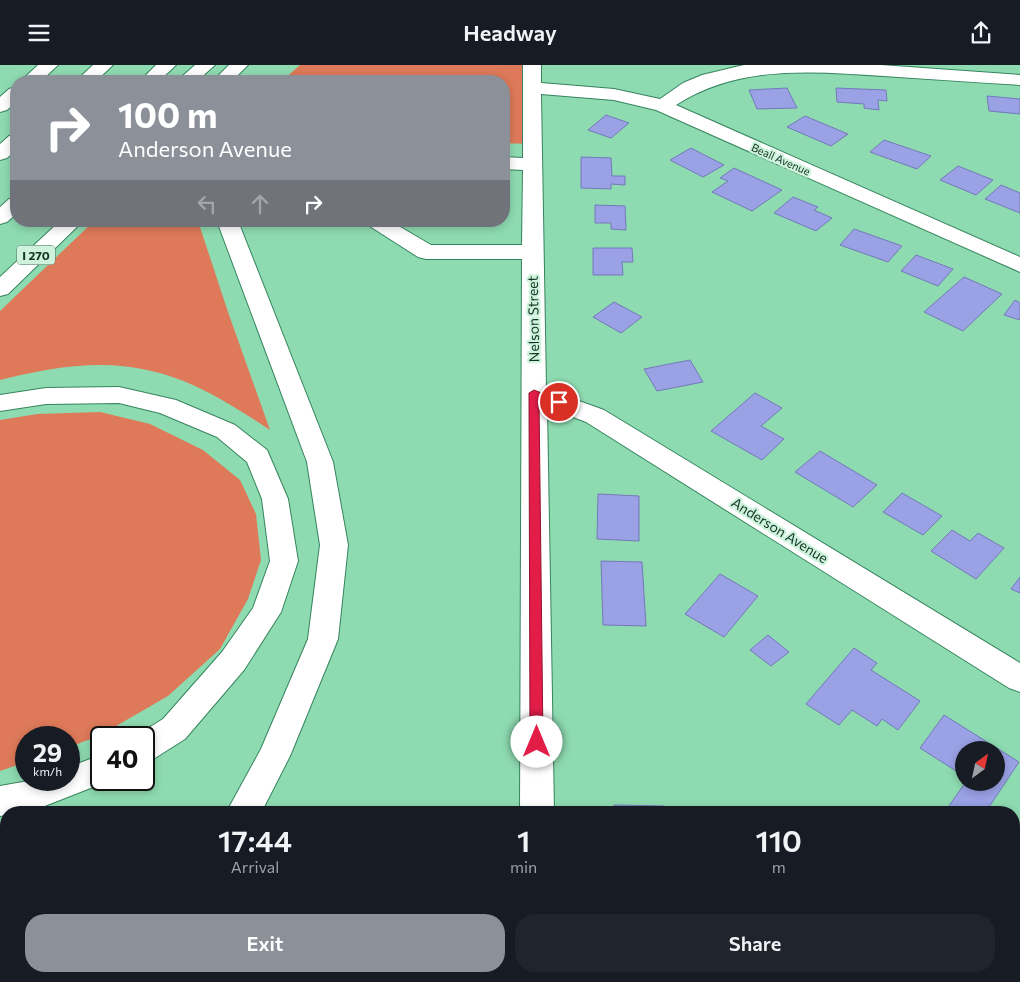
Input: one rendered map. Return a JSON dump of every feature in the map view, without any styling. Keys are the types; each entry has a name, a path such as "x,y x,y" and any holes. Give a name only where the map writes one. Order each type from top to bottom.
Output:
{"main road":[{"path":"37,75 49,65"},
{"path":"92,75 104,65"},
{"path":"156,75 167,65"},
{"path":"194,75 206,65"},
{"path":"228,75 239,65"},
{"name":"Nelson Street","path":"532,65 537,806"},
{"path":"664,106 689,87 708,79 762,66 803,65 961,70 1020,80"},
{"name":"Beall Avenue","path":"532,88 606,91 664,106 1020,265"},
{"path":"0,106 10,98"},
{"path":"0,154 10,145"},
{"path":"510,163 532,164"},
{"path":"0,218 10,209"},
{"path":"0,233 10,225"},
{"name":"I 270","path":"0,289 67,227"},
{"path":"229,227 320,462 334,545 323,639 274,756 247,806"},
{"path":"385,227 426,252 532,252"},
{"name":"Anderson Avenue","path":"534,393 595,416 1020,679"},
{"path":"0,403 46,396 119,395 167,406 226,431 258,457 275,499 284,561 266,612 233,661 174,729 155,741"},
{"path":"0,801 32,797 90,773"}],"shaded area":[{"path":"300,65 532,65 531,144 510,143 510,75 289,75"},
{"path":"88,227 200,227 270,430 226,402 196,386 147,370 110,365 73,366 0,380 0,311"},
{"path":"100,412 150,424 203,450 240,480 256,514 261,560 248,599 220,649 168,696 116,726 90,726 90,739 80,743 80,726 15,726 15,766 0,771 0,420 37,414"}],"building":[{"path":"787,88 797,108 757,109 749,90"},
{"path":"836,88 886,90 887,101 878,100 879,110 864,108 864,104 837,102"},
{"path":"987,96 1020,99 1020,114 989,111"},
{"path":"606,115 629,123 611,138 588,130"},
{"path":"805,116 848,134 831,146 787,127"},
{"path":"884,140 931,156 917,169 870,152"},
{"path":"691,148 724,165 703,177 670,160"},
{"path":"581,157 611,158 612,176 625,176 625,185 611,184 611,189 581,188"},
{"path":"958,166 993,180 976,195 940,180"},
{"path":"734,168 782,190 752,211 712,192 728,181 720,178"},
{"path":"1001,185 1020,193 1020,213 985,199"},
{"path":"793,197 818,207 814,210 832,218 816,231 774,213"},
{"path":"595,205 625,206 626,230 611,229 611,223 595,223"},
{"path":"854,229 902,246 888,262 840,245"},
{"path":"593,248 632,248 633,262 622,262 623,275 593,275"},
{"path":"916,255 953,269 938,286 901,271"},
{"path":"964,277 1002,294 963,331 924,312"},
{"path":"1015,300 1020,303 1020,320 1004,315"},
{"path":"614,302 642,317 621,333 593,317"},
{"path":"690,360 703,382 657,391 644,369"},
{"path":"755,393 782,408 761,426 784,439 762,460 711,431"},
{"path":"820,451 877,485 853,507 795,472"},
{"path":"902,493 942,516 923,535 883,512"},
{"path":"598,494 639,496 639,541 597,539"},
{"path":"952,530 970,541 978,533 1004,548 976,579 931,551"},
{"path":"601,561 642,562 646,626 603,625"},
{"path":"720,574 758,596 724,637 685,614"},
{"path":"1020,577 1020,593 1011,589"},
{"path":"768,635 789,652 771,666 750,650"},
{"path":"854,648 877,663 871,670 920,701 898,730 882,719 877,726 852,710 839,725 806,704"},
{"path":"944,715 985,741 955,741 955,770 920,748"},
{"path":"1005,753 1019,762 1005,783"},
{"path":"959,791 1000,791 990,806 949,806"},
{"path":"614,805 664,806 614,806"}],"route":[{"path":"537,742 534,393 559,402"}]}
